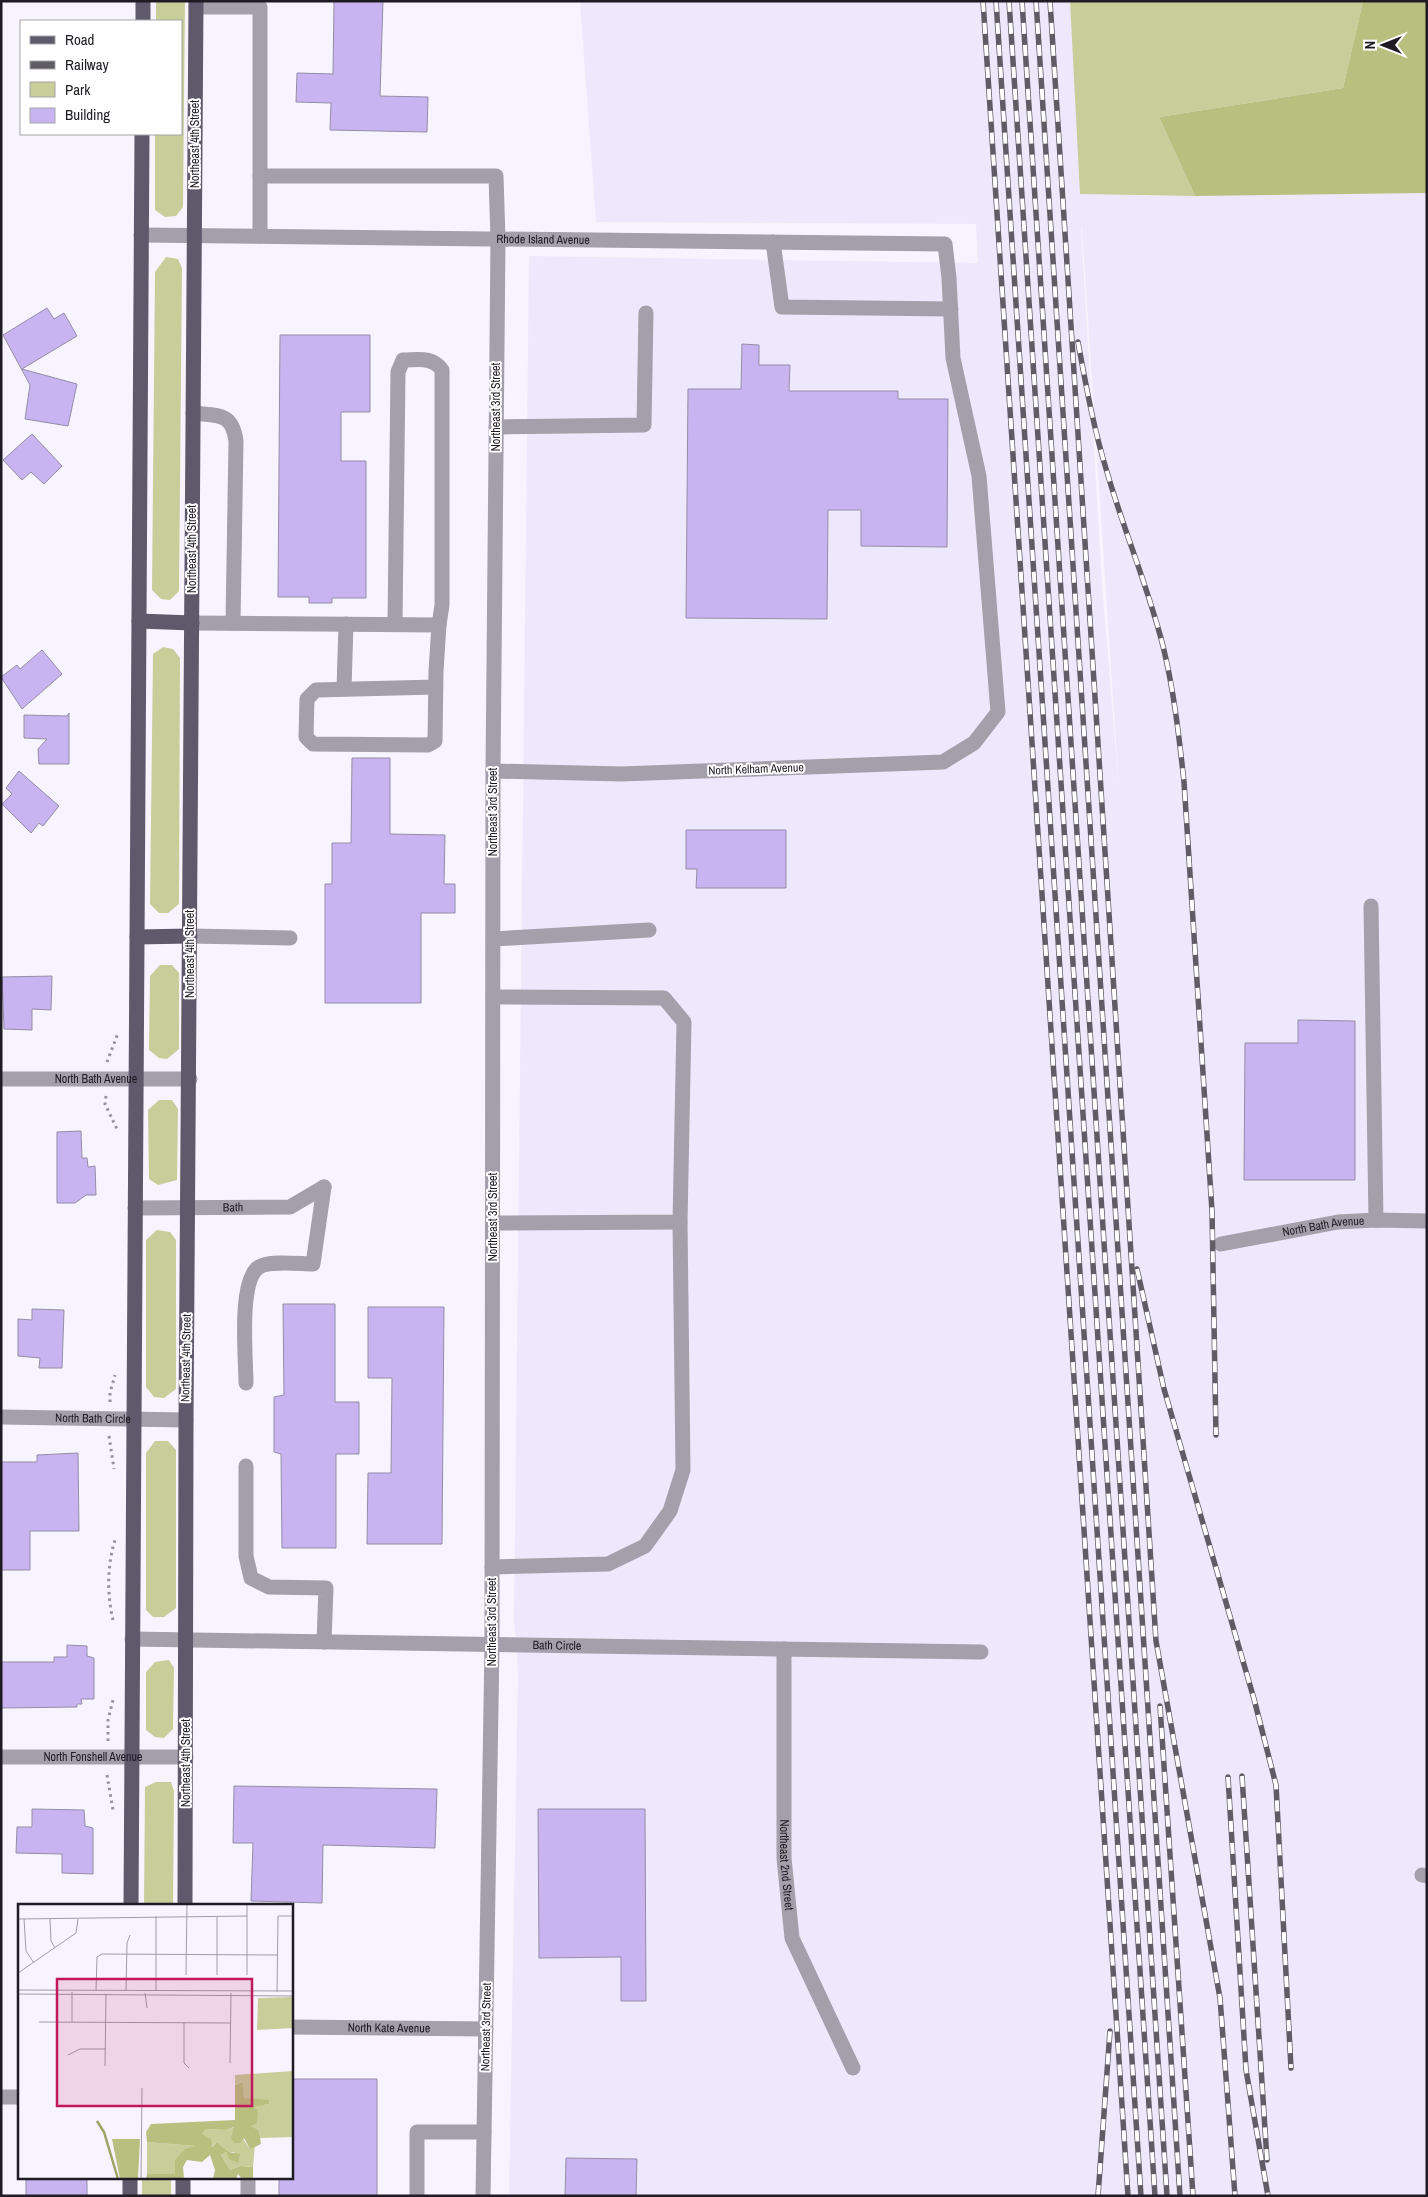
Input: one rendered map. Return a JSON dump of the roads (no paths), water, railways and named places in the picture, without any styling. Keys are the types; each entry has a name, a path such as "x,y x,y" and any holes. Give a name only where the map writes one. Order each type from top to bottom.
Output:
{"main road":[{"path":"143,1 143,20"},
{"name":"Northeast 4th Street","path":"185,1904 186,1420 190,1078 196,4"},
{"path":"131,1904 142,135"},
{"path":"139,621 192,623"},
{"path":"137,937 190,936"},
{"path":"130,2180 130,2196"},
{"path":"183,2180 183,2196"}],"street":[{"path":"196,4 260,7 260,236"},
{"name":"Northeast 3rd Street","path":"260,176 496,176 498,239 493,772 492,1644 483,2196"},
{"name":"Rhode Island Avenue","path":"141,235 945,244 951,309"},
{"path":"772,242 782,307 951,309"},
{"name":"North Kelham Avenue","path":"493,772 621,774 943,762 974,742 998,712 979,476 953,358 951,309"},
{"path":"496,427 644,425 646,313"},
{"path":"395,624 398,372 403,360 427,359 436,362 442,370 442,605 439,625 435,741 428,745 313,744 306,737 307,699 316,690 436,687"},
{"path":"193,413 221,417 228,420 234,427 236,441 233,623"},
{"path":"192,623 439,625"},
{"path":"344,689 346,624"},
{"path":"1371,906 1376,1220"},
{"path":"493,939 649,930"},
{"path":"190,936 290,938"},
{"path":"492,1568 608,1564 645,1546 670,1511 683,1470 680,1222 684,1022 664,998 493,997"},
{"name":"North Bath Avenue","path":"1,1079 190,1078"},
{"name":"Bath","path":"135,1208 290,1207 324,1187 313,1264 266,1264 258,1267 250,1276 246,1292 246,1383"},
{"name":"North Bath Avenue","path":"1221,1244 1338,1222 1376,1220 1427,1221"},
{"path":"493,1223 680,1222"},
{"name":"North Bath Circle","path":"1,1417 186,1420"},
{"path":"246,1466 246,1556 251,1578 268,1587 326,1588 324,1642"},
{"name":"Bath Circle","path":"132,1639 982,1652"},
{"name":"Northeast 2nd Street","path":"784,1649 784,1858 792,1938 854,2068"},
{"name":"North Fonshell Avenue","path":"1,1757 186,1758"},
{"name":"North Kate Avenue","path":"292,2027 486,2029"},
{"path":"1,2097 18,2097"},
{"path":"417,2196 417,2132 484,2132"},
{"path":"248,2180 248,2196"}],"railway":[{"path":"983,1 1128,2196"},
{"path":"996,1 1141,2196"},
{"path":"1009,1 1155,2196"},
{"path":"1022,1 1167,2196"},
{"path":"1036,1 1180,2196"},
{"path":"1050,1 1156,1641 1220,1998 1235,2196"},
{"path":"1078,342 1102,456 1163,646 1178,731 1184,782 1212,1211 1216,1435"},
{"path":"1137,1269 1164,1389 1254,1699 1276,1785 1291,2068"},
{"path":"1160,1706 1193,2196"},
{"path":"1242,1776 1267,2160"},
{"path":"1228,1777 1246,2070 1268,2196"},
{"path":"1098,2196 1110,2031"}]}
